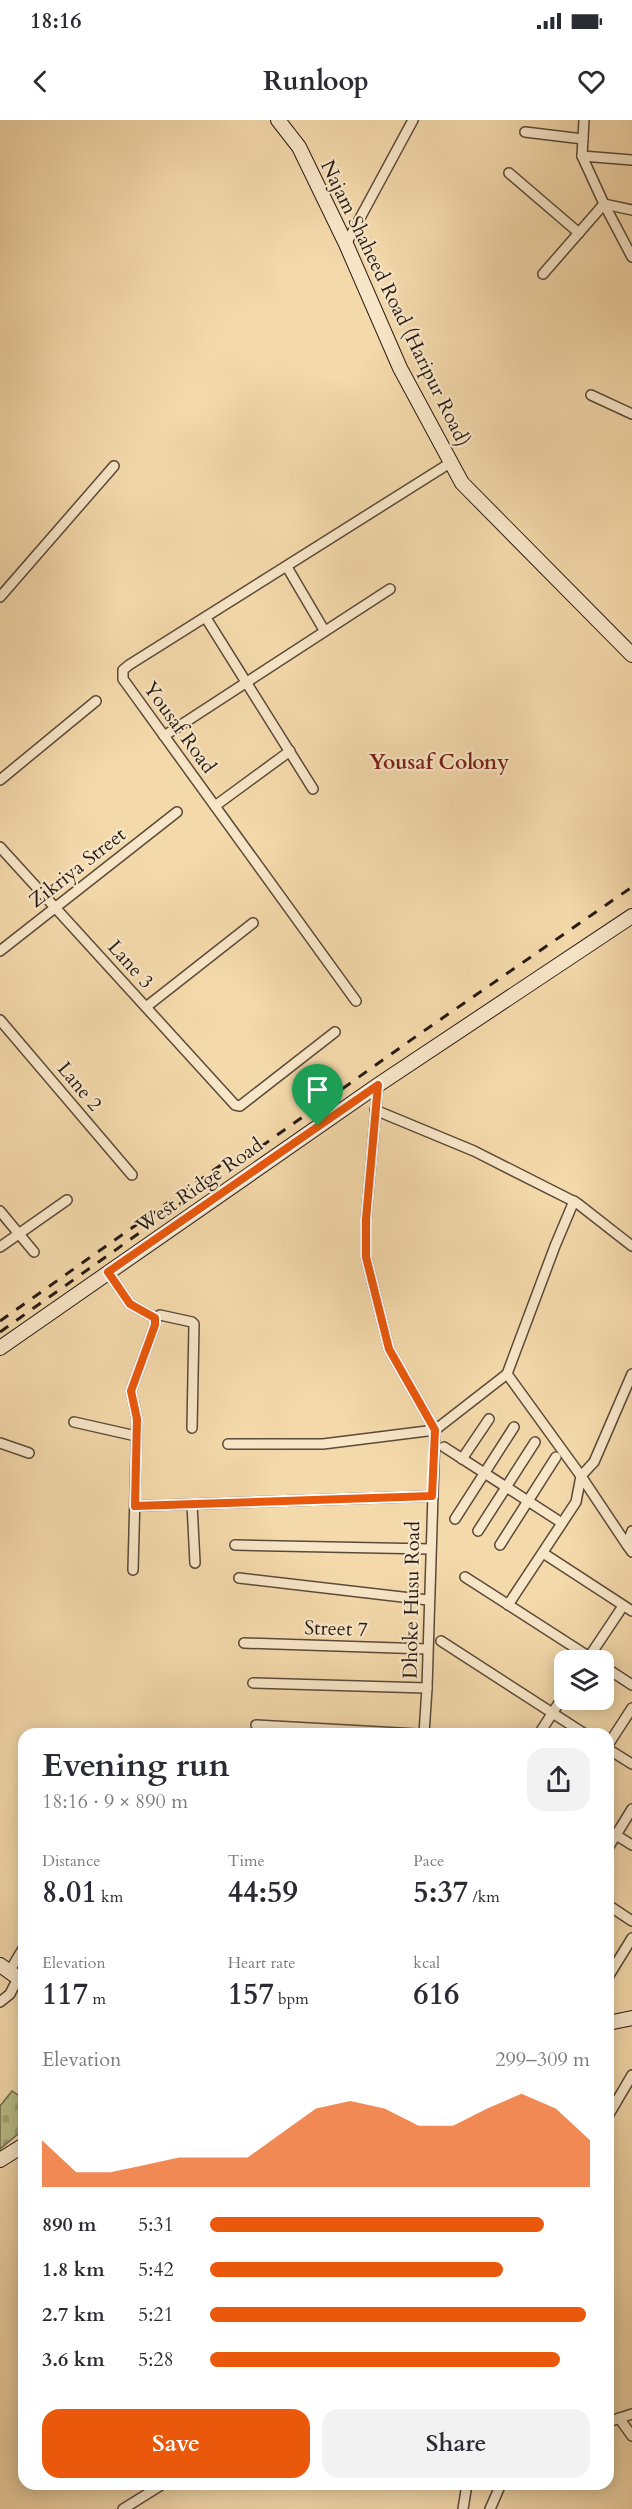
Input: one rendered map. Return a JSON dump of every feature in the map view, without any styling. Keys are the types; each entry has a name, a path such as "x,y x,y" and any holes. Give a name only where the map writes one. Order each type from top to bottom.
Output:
{"main road":[{"name":"Najam Shaheed Road (Haripur Road)","path":"278,120 299,147 346,243 400,368 462,483 632,655"},
{"name":"West Ridge Road","path":"0,1348 378,1085 632,916"},
{"path":"614,2022 632,2018"},
{"path":"0,2160 18,2149"}],"street":[{"path":"346,243 413,120"},
{"path":"584,120 582,156 632,257"},
{"path":"525,132 583,139"},
{"path":"582,156 632,160"},
{"path":"509,173 579,233"},
{"path":"604,204 632,210"},
{"path":"543,274 604,204"},
{"path":"591,396 632,414"},
{"name":"Yousaf Road","path":"356,1001 123,679 123,670 450,463"},
{"path":"0,597 114,466"},
{"path":"287,567 324,630"},
{"path":"164,736 390,589"},
{"path":"206,618 313,789"},
{"path":"0,780 96,701"},
{"path":"214,806 290,751"},
{"name":"Zikriya Street","path":"0,951 177,812"},
{"name":"Lane 3","path":"0,847 235,1105 240,1106 335,1032"},
{"path":"146,1007 253,923"},
{"name":"Lane 2","path":"0,1020 132,1175"},
{"path":"378,1085 366,1219 366,1257 389,1349 435,1430"},
{"path":"375,1110 474,1151 574,1201 632,1246"},
{"path":"0,1248 67,1200"},
{"path":"228,1444 323,1444 435,1430 507,1374 574,1201"},
{"path":"0,1212 34,1252"},
{"path":"108,1272 130,1304 155,1318"},
{"path":"155,1318 160,1315 194,1324 192,1428"},
{"path":"133,1569 137,1419 131,1391 155,1325 155,1318"},
{"path":"507,1374 581,1476 629,1548"},
{"path":"508,1605 576,1502 581,1476 594,1462 632,1374"},
{"path":"462,1459 489,1419"},
{"path":"74,1422 136,1436"},
{"path":"455,1519 514,1427"},
{"name":"Dhoke Husu Road","path":"424,1728 435,1430"},
{"path":"478,1531 535,1442"},
{"path":"0,1443 29,1454"},
{"path":"444,1447 562,1523"},
{"path":"500,1545 556,1457"},
{"path":"135,1506 432,1496"},
{"path":"192,1504 195,1563"},
{"path":"629,1548 632,1531"},
{"path":"235,1545 430,1549"},
{"path":"543,1553 628,1609 597,1650"},
{"path":"465,1577 576,1650"},
{"path":"239,1578 428,1600"},
{"path":"441,1641 576,1728"},
{"name":"Street 7","path":"244,1643 428,1649"},
{"path":"614,1673 632,1685"},
{"path":"253,1683 427,1688"},
{"path":"614,1737 632,1708"},
{"path":"542,1728 554,1710"},
{"path":"256,1725 310,1728"},
{"path":"614,1751 632,1764"},
{"path":"614,1830 632,1809"},
{"path":"614,1833 632,1845"},
{"path":"614,1909 632,1921"},
{"path":"614,1967 632,1938"},
{"path":"0,2002 10,1994 13,1974"},
{"path":"614,2106 632,2075"},
{"path":"614,2420 632,2414"},
{"path":"619,2418 632,2436"},
{"path":"123,2509 150,2490"},
{"path":"463,2509 466,2490"},
{"path":"498,2490 491,2507 503,2509"}],"green space":[{"path":"12,2091 18,2095 18,2134 0,2149 0,2106"}],"railway":[{"path":"0,1332 418,1035 632,887"},
{"path":"0,1321 231,1158"}],"district":[{"name":"Yousaf Colony","path":"439,762"}],"route":[{"path":"378,1085 366,1219 366,1257 389,1349 435,1430 432,1496 135,1506 137,1419 131,1391 155,1325 155,1318 130,1304 108,1272 318,1126 378,1085"}]}
